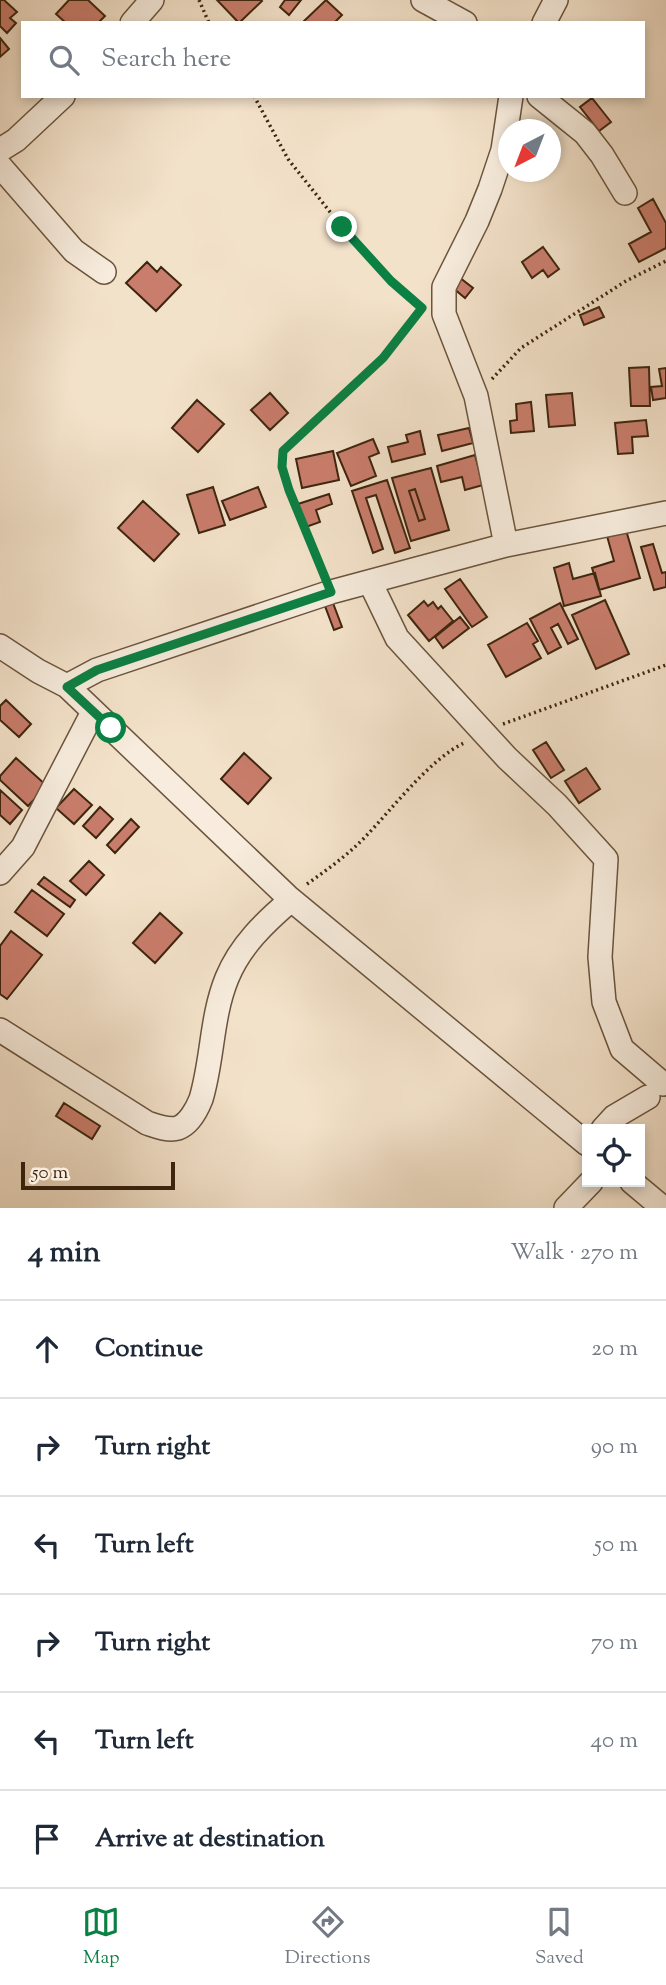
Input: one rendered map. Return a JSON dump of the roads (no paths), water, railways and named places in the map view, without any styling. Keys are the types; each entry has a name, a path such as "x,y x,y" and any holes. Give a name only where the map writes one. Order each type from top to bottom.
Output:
{"street":[{"path":"134,21 152,0"},
{"path":"423,0 461,21"},
{"path":"545,21 556,0"},
{"path":"0,150 16,140 61,98"},
{"path":"506,545 476,397 444,314 444,286 490,189 503,150 511,98"},
{"path":"541,98 585,133 625,193"},
{"path":"0,166 74,251 104,272"},
{"path":"67,687 97,670 331,592 506,545 666,513"},
{"path":"370,582 397,638 606,859 600,957 604,1002 622,1049 655,1090 608,1124"},
{"path":"0,646 67,687 289,898 582,1140"},
{"path":"0,873 23,847 93,712"},
{"path":"0,1030 147,1123 160,1128 179,1128 190,1118 200,1101 219,1000 228,975 261,926 289,898"},
{"path":"566,1208 586,1187"},
{"path":"638,1187 663,1208"}]}
